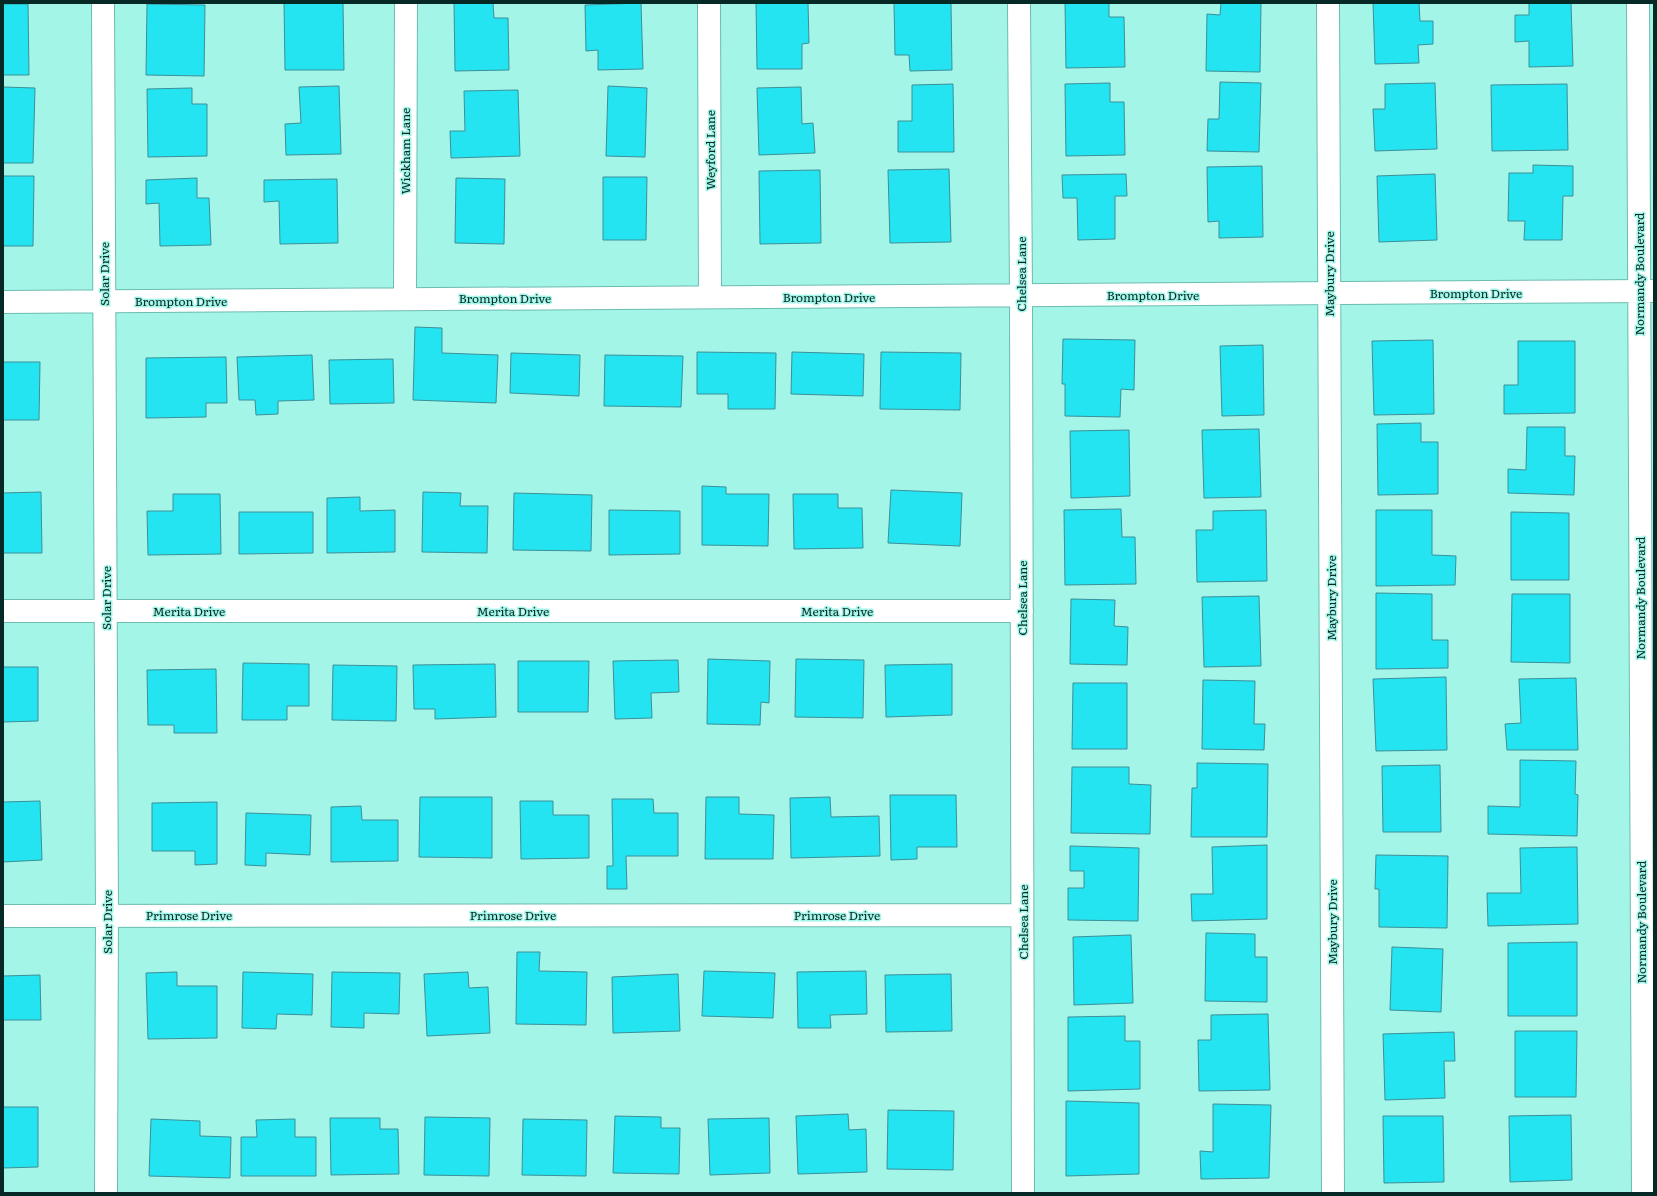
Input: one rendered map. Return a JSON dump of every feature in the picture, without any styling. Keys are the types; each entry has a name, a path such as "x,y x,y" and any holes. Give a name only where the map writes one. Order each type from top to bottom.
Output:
{"street":[{"name":"Solar Drive","path":"103,3 107,915 106,1193"},
{"name":"Wickham Lane","path":"405,299 406,3"},
{"name":"Weyford Lane","path":"709,3 710,297"},
{"name":"Chelsea Lane","path":"1019,3 1023,1193"},
{"name":"Maybury Drive","path":"1328,3 1333,1193"},
{"name":"Normandy Boulevard","path":"1638,3 1646,291 1642,1193"},
{"name":"Brompton Drive","path":"3,302 1646,291"},
{"name":"Merita Drive","path":"3,611 1022,611"},
{"name":"Primrose Drive","path":"3,916 1022,915"}],"building":[{"path":"284,3 343,3 344,70 285,70"},
{"path":"454,3 493,3 494,18 508,18 509,70 455,71"},
{"path":"641,3 643,69 598,70 598,50 586,51 585,5"},
{"path":"756,3 808,3 809,43 802,44 802,69 757,69"},
{"path":"894,3 951,3 952,70 910,71 909,55 895,55"},
{"path":"1065,3 1109,3 1109,17 1124,17 1125,67 1066,68"},
{"path":"1221,3 1261,3 1260,72 1206,71 1207,14 1220,15"},
{"path":"1373,3 1419,3 1420,21 1433,21 1433,44 1418,45 1419,63 1375,64"},
{"path":"1529,3 1571,3 1573,66 1529,67 1529,41 1515,42 1515,15 1529,15"},
{"path":"3,4 28,4 29,75 3,75"},
{"path":"147,4 205,5 204,76 146,75"},
{"path":"1220,82 1261,83 1259,152 1207,151 1208,119 1219,119"},
{"path":"1110,83 1110,102 1124,102 1125,155 1066,156 1065,84"},
{"path":"1435,83 1437,149 1375,151 1373,109 1385,109 1385,84"},
{"path":"953,84 954,152 898,152 898,121 912,121 912,85"},
{"path":"1567,84 1568,150 1492,151 1491,85"},
{"path":"339,86 341,154 286,155 285,124 301,123 299,87"},
{"path":"608,86 647,88 645,157 606,156"},
{"path":"3,87 35,88 33,163 3,163"},
{"path":"801,87 802,124 813,123 815,153 759,155 757,88"},
{"path":"192,88 192,104 207,104 207,156 148,157 147,89"},
{"path":"518,90 520,156 451,158 450,131 465,131 464,91"},
{"path":"1533,165 1573,166 1573,196 1563,196 1562,240 1524,240 1525,221 1508,221 1509,173 1533,173"},
{"path":"1262,166 1263,237 1219,238 1219,221 1208,222 1207,167"},
{"path":"949,169 951,242 890,243 888,170"},
{"path":"820,170 821,243 760,244 759,171"},
{"path":"1126,174 1127,196 1115,196 1115,239 1078,240 1077,198 1063,198 1062,175"},
{"path":"1435,174 1437,240 1379,242 1377,176"},
{"path":"3,176 34,176 33,246 3,246"},
{"path":"603,177 647,177 646,240 603,240"},
{"path":"197,178 197,198 209,198 211,245 160,246 159,203 146,204 146,180"},
{"path":"456,178 505,179 504,244 455,243"},
{"path":"337,179 338,243 280,244 279,201 264,202 264,180"},
{"path":"415,327 442,328 442,353 498,355 496,403 413,400"},
{"path":"1063,339 1135,340 1134,390 1121,389 1120,417 1065,416 1065,384 1062,384"},
{"path":"1433,340 1434,414 1374,415 1372,341"},
{"path":"1518,341 1575,341 1575,413 1504,414 1504,385 1518,385"},
{"path":"1263,345 1264,415 1222,416 1220,346"},
{"path":"697,352 776,353 775,409 728,409 728,394 697,394"},
{"path":"792,352 864,354 863,396 791,394"},
{"path":"881,352 961,353 960,410 880,409"},
{"path":"511,353 580,355 579,396 510,393"},
{"path":"312,355 314,400 278,401 278,414 256,415 255,400 239,400 237,357"},
{"path":"605,355 683,356 681,407 604,406"},
{"path":"226,357 227,403 206,403 206,417 146,418 146,358"},
{"path":"393,359 394,403 330,404 329,360"},
{"path":"3,362 40,362 39,420 3,420"},
{"path":"1421,423 1421,442 1438,442 1438,494 1378,495 1377,424"},
{"path":"1527,427 1565,427 1565,456 1575,456 1574,495 1508,493 1508,469 1526,470"},
{"path":"1259,429 1261,497 1204,498 1202,430"},
{"path":"1129,430 1130,496 1071,498 1070,431"},
{"path":"702,486 726,487 726,494 769,494 768,546 702,545"},
{"path":"891,490 962,493 960,546 888,543"},
{"path":"41,492 42,553 3,553 3,493"},
{"path":"423,492 461,493 460,506 488,506 487,553 422,552"},
{"path":"514,493 592,495 591,551 513,550"},
{"path":"173,494 220,494 221,554 148,555 147,511 173,511"},
{"path":"793,494 838,494 838,508 862,508 863,548 794,549"},
{"path":"360,497 360,511 395,510 395,552 327,553 327,498"},
{"path":"1121,509 1122,537 1135,537 1136,584 1065,585 1064,510"},
{"path":"609,510 680,511 680,554 609,555"},
{"path":"1266,510 1267,581 1197,582 1196,530 1213,530 1213,511"},
{"path":"1376,510 1432,510 1432,555 1456,556 1455,585 1376,586"},
{"path":"239,512 313,512 313,553 239,554"},
{"path":"1511,512 1569,513 1569,580 1511,580"},
{"path":"1376,593 1432,594 1432,640 1448,640 1448,668 1376,669"},
{"path":"1512,594 1570,594 1570,663 1511,662"},
{"path":"1259,596 1261,666 1204,667 1202,597"},
{"path":"1071,599 1115,600 1114,626 1128,627 1127,665 1070,664"},
{"path":"708,659 770,661 769,703 761,702 760,725 707,724"},
{"path":"796,659 864,660 863,718 795,717"},
{"path":"678,660 679,692 651,693 652,718 615,719 613,661"},
{"path":"518,661 589,661 588,712 518,712"},
{"path":"243,663 309,664 309,706 287,706 287,720 242,720"},
{"path":"495,664 496,717 435,719 435,709 414,709 413,665"},
{"path":"952,664 952,715 886,717 885,665"},
{"path":"333,665 397,666 396,721 332,720"},
{"path":"3,667 38,667 38,721 3,722"},
{"path":"216,669 217,733 174,733 174,725 148,725 147,670"},
{"path":"1446,677 1447,750 1376,751 1373,679"},
{"path":"1576,678 1578,750 1507,750 1505,724 1521,723 1519,679"},
{"path":"1203,680 1255,681 1254,724 1265,724 1264,750 1202,749"},
{"path":"1073,683 1127,683 1127,749 1072,749"},
{"path":"1520,760 1576,761 1575,794 1578,795 1577,836 1488,834 1488,806 1520,807"},
{"path":"1197,763 1268,764 1267,837 1191,837 1192,788 1197,788"},
{"path":"1440,765 1441,832 1383,832 1382,766"},
{"path":"1072,767 1129,767 1129,784 1151,785 1150,834 1071,833"},
{"path":"890,795 956,795 957,847 917,847 917,859 891,860"},
{"path":"420,797 492,797 492,858 419,857"},
{"path":"706,797 739,797 739,814 774,815 773,859 705,859"},
{"path":"830,797 831,817 879,816 880,856 791,858 790,798"},
{"path":"612,799 653,799 654,813 678,813 678,856 626,856 627,889 607,889 607,866 613,866"},
{"path":"40,801 42,860 3,862 3,802"},
{"path":"520,801 553,801 553,815 589,815 589,858 521,859"},
{"path":"217,802 217,864 195,865 195,851 152,851 152,803"},
{"path":"361,806 362,820 398,820 398,861 331,862 331,807"},
{"path":"246,813 311,815 310,855 266,853 266,866 245,865"},
{"path":"1267,845 1267,919 1192,921 1191,894 1213,894 1212,847"},
{"path":"1070,846 1139,848 1138,921 1068,920 1068,888 1084,888 1084,871 1070,871"},
{"path":"1577,847 1578,924 1488,926 1487,893 1521,893 1520,848"},
{"path":"1376,855 1448,856 1447,928 1379,927 1379,889 1375,889"},
{"path":"1206,933 1255,934 1255,957 1267,957 1267,1002 1205,1001"},
{"path":"1131,935 1133,1003 1074,1005 1073,937"},
{"path":"1577,942 1577,1016 1508,1016 1508,943"},
{"path":"1392,947 1443,949 1441,1012 1390,1010"},
{"path":"517,952 540,952 539,971 587,972 586,1025 516,1024"},
{"path":"704,971 775,973 773,1018 702,1016"},
{"path":"866,971 867,1014 830,1015 831,1028 798,1028 797,972"},
{"path":"177,972 177,986 217,986 217,1038 148,1039 146,973"},
{"path":"243,972 313,974 312,1015 277,1014 276,1029 242,1028"},
{"path":"332,972 400,973 399,1014 364,1013 364,1028 331,1027"},
{"path":"468,972 469,988 488,987 490,1033 427,1036 424,974"},
{"path":"678,974 680,1031 613,1033 612,977"},
{"path":"951,974 952,1031 886,1032 885,975"},
{"path":"40,975 41,1020 3,1020 3,976"},
{"path":"1268,1014 1270,1090 1199,1091 1198,1040 1211,1040 1211,1015"},
{"path":"1125,1016 1125,1041 1140,1041 1140,1089 1068,1091 1068,1017"},
{"path":"1515,1031 1577,1031 1576,1097 1515,1097"},
{"path":"1454,1032 1455,1061 1444,1061 1445,1098 1385,1100 1383,1034"},
{"path":"1066,1101 1139,1103 1139,1174 1066,1176"},
{"path":"1213,1104 1271,1105 1269,1178 1201,1179 1200,1151 1213,1152"},
{"path":"3,1107 38,1107 38,1167 3,1168"},
{"path":"888,1110 954,1111 953,1170 887,1169"},
{"path":"848,1114 849,1130 866,1129 867,1172 798,1174 796,1116"},
{"path":"1571,1115 1572,1180 1510,1182 1509,1116"},
{"path":"615,1116 661,1117 661,1128 680,1128 679,1174 613,1173"},
{"path":"1383,1116 1443,1116 1444,1182 1384,1183"},
{"path":"425,1117 490,1118 489,1176 424,1175"},
{"path":"330,1118 380,1118 380,1129 398,1129 399,1174 331,1175"},
{"path":"769,1118 770,1173 710,1175 708,1119"},
{"path":"151,1119 200,1121 200,1136 231,1137 230,1178 149,1176"},
{"path":"295,1119 295,1137 316,1137 316,1176 241,1176 241,1137 257,1137 256,1120"},
{"path":"523,1119 587,1120 586,1176 522,1175"}]}
